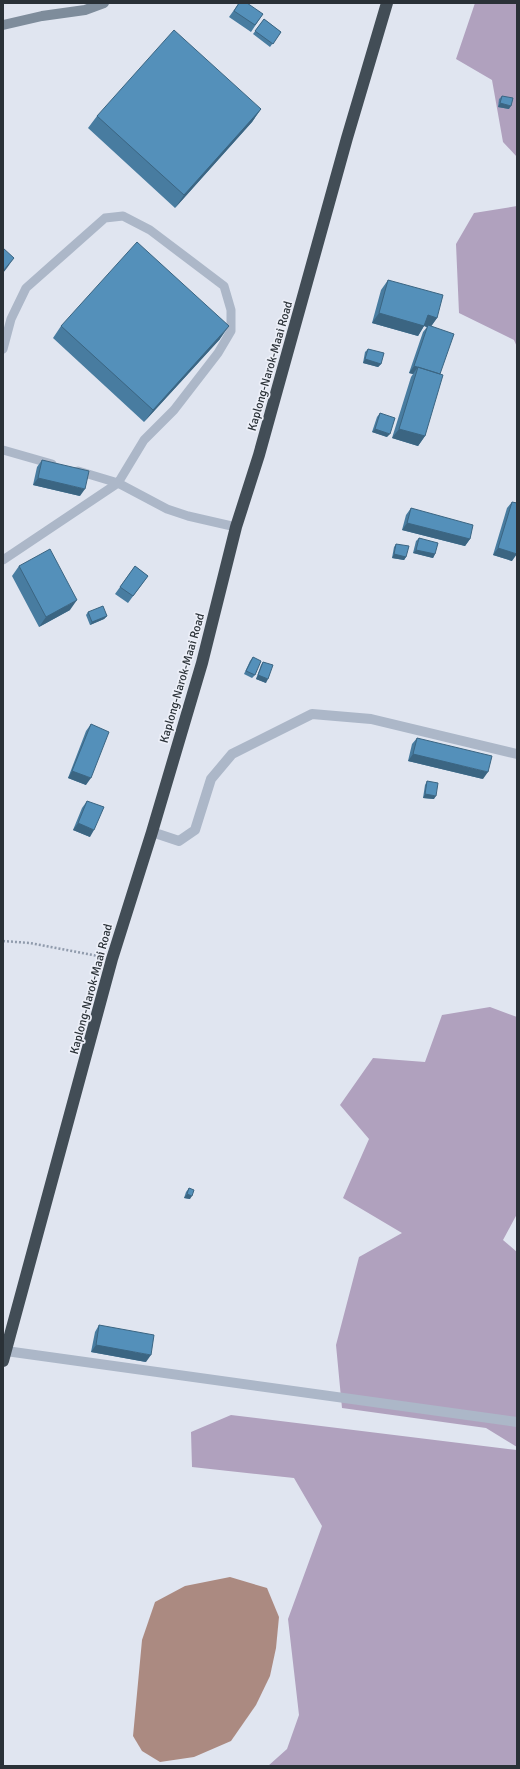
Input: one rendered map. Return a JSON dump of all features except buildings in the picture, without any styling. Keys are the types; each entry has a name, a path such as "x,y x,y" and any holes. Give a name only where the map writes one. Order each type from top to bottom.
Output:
{"highway":[{"name":"Kaplong-Narok-Maai Road","path":"4,1356 112,959 152,832 202,663 236,527 259,455 347,138 387,3"}],"main road":[{"path":"3,25 42,16 85,10 104,3"}],"street":[{"path":"152,832 179,841 195,830 211,779 232,754 312,714 371,719 517,754"},
{"path":"4,1356 517,1422"}],"lane":[{"path":"3,349 12,319 26,288 105,218 123,216 150,230 224,286 231,310 232,331 218,353 174,410 144,440 118,483 3,560"},
{"path":"3,450 118,483 167,509 188,516 236,527"}],"path":[{"path":"3,940 30,943 112,959"}],"shaded area":[{"path":"475,3 517,3 517,157 503,142 492,80 456,59"},
{"path":"517,206 517,347 514,340 459,313 456,244 474,213"},
{"path":"490,1007 517,1017 517,1214 503,1240 517,1252 517,1447 486,1428 342,1408 336,1345 359,1257 402,1233 343,1198 369,1139 340,1105 373,1058 425,1062 442,1015"},
{"path":"231,1415 517,1450 517,1766 268,1766 287,1749 299,1715 288,1619 322,1526 294,1478 192,1467 191,1432"},
{"path":"230,1577 267,1588 279,1617 276,1648 270,1676 256,1705 231,1741 194,1757 160,1762 142,1751 133,1736 142,1640 155,1602 185,1586"}]}
